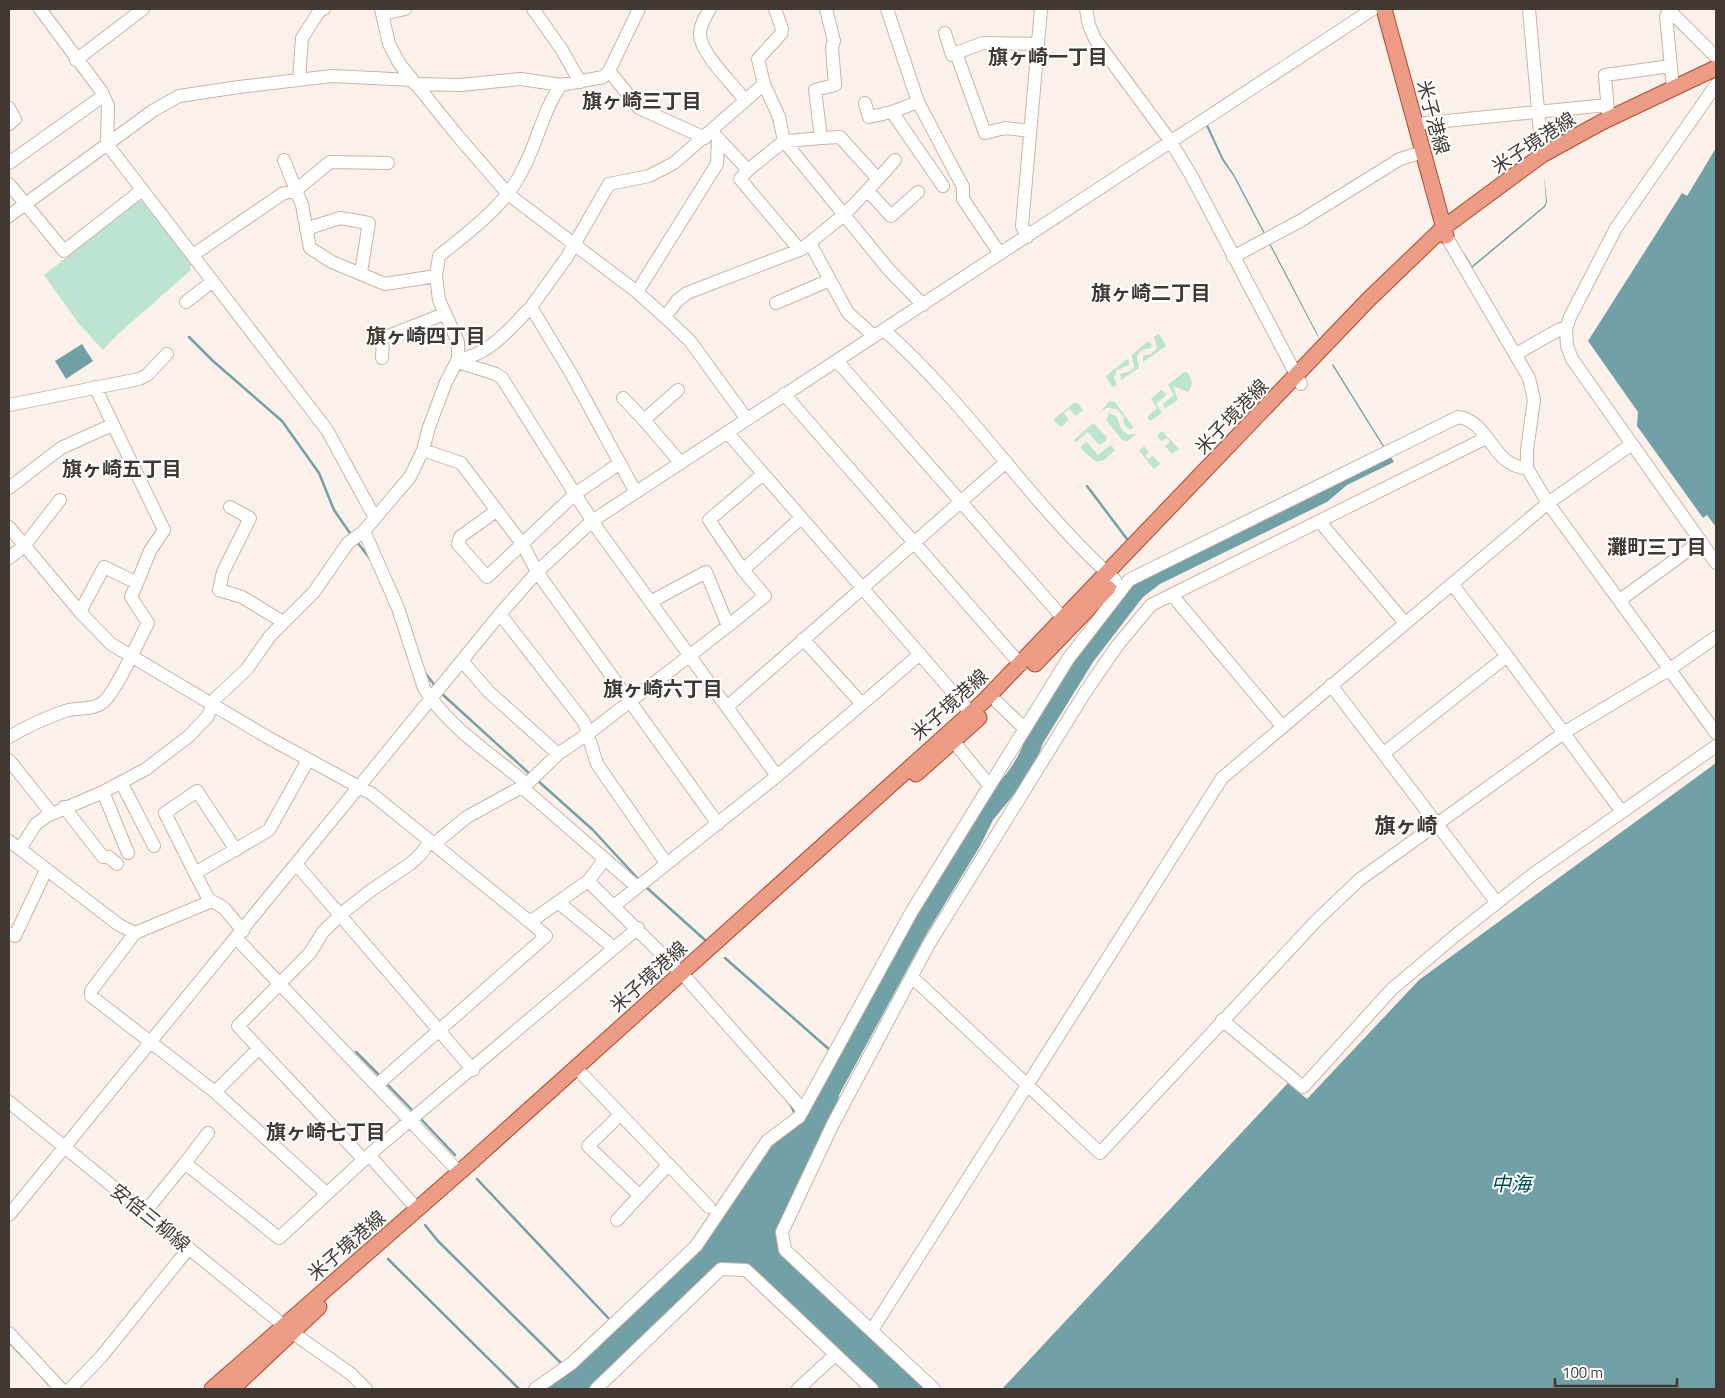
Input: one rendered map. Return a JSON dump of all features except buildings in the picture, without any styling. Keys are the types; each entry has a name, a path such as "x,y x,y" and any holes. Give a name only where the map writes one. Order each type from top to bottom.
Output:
{"main road":[{"name":"米子港線","path":"1384,9 1445,232"},
{"name":"米子境港線","path":"212,1389 340,1286 582,1074 684,976 974,716 996,702 1299,381 1445,232 1542,156 1609,111 1673,88 1716,68"},
{"name":"米子境港線","path":"1445,232 1515,184 1614,125 1716,75"},
{"name":"米子境港線","path":"232,1389 288,1329 417,1209 954,742 974,716 1064,618 1112,577"}],"street":[{"path":"40,9 103,96 108,106 108,144 327,430 375,518"},
{"path":"76,60 143,9"},
{"path":"299,80 302,38 320,10 324,9"},
{"path":"405,9 382,12 389,44 413,82 508,194 637,292 690,341 746,418"},
{"path":"533,9 562,50 580,82"},
{"path":"9,216 154,110 179,96 332,76 460,85 521,79 561,85 580,82 604,77 609,71 639,9"},
{"path":"710,9 703,21 700,32 702,45 745,100"},
{"path":"775,9 782,29 781,34 758,60 764,84 779,117 785,142 889,270 923,305"},
{"path":"821,138 815,90 835,85 832,47 834,41 826,9"},
{"path":"887,9 918,102 963,188 963,199 1000,254"},
{"path":"1027,237 1022,226 1041,9"},
{"path":"1086,9 1089,25 1095,39 1171,142 1192,177 1299,381"},
{"path":"9,1216 500,614 537,572 592,521 746,418 923,305 1373,9"},
{"path":"1529,9 1542,156"},
{"path":"1673,88 1666,16 1669,10 1716,57"},
{"path":"945,33 952,55 983,43 1038,44"},
{"path":"956,53 985,133 1005,128 1030,130"},
{"path":"1416,124 1538,111 1609,111 1604,75 1671,66"},
{"path":"609,71 638,108 712,136 748,170"},
{"path":"458,359 480,352 496,341 531,307 575,244 609,184 634,180 674,163 712,136 745,100 764,84"},
{"path":"20,849 36,824 64,807 103,792 122,782 164,757 189,736 208,716 214,706 215,699 247,669 270,636 314,592 348,543 364,531 410,477 423,450 436,409 458,359 458,342 439,300 436,276 439,256 483,220 508,194 524,167 553,97 561,85"},
{"path":"1716,85 1616,228 1573,312 1566,330 1567,346 1572,360 1716,563"},
{"path":"9,163 103,96"},
{"path":"865,103 869,117 892,112 918,102"},
{"path":"9,108 16,119 9,124"},
{"path":"892,112 943,186"},
{"path":"637,292 716,164 712,136"},
{"path":"878,179 840,137 785,142 748,170 740,179 805,246 830,280 848,313 916,358 1075,541 1112,577"},
{"path":"1233,257 1268,239 1400,159 1423,152"},
{"path":"284,160 302,205 310,248 332,262 385,284 436,276"},
{"path":"665,317 678,300 687,293 805,246 845,214 868,192 896,160"},
{"path":"193,255 282,194 296,190 330,162 388,163"},
{"path":"9,184 24,205 64,251 142,190"},
{"path":"868,192 892,216 918,192"},
{"path":"306,229 340,218 369,223 360,272"},
{"path":"1445,232 1529,378 1534,400 1527,450 1527,468 1548,502 1716,732"},
{"path":"776,303 830,280"},
{"path":"186,302 212,281"},
{"path":"531,307 572,375 636,491"},
{"path":"382,358 383,338 444,314"},
{"path":"1516,354 1560,329 1566,330"},
{"path":"9,405 139,379 147,375 167,354"},
{"path":"458,359 460,363 496,374 502,378 592,521 652,601 777,776"},
{"path":"837,360 1064,618"},
{"path":"9,737 66,711 102,704 112,694 148,623 131,597 150,551 164,530 95,387"},
{"path":"644,420 678,390"},
{"path":"784,394 1021,665"},
{"path":"623,398 680,462"},
{"path":"535,1389 572,1363 696,1246 767,1141 799,1117 900,931 989,785 1081,641 1129,580 1458,417 1475,422 1506,463 1517,468 1527,468"},
{"path":"9,488 61,448 112,425"},
{"path":"727,432 974,716"},
{"path":"934,1389 784,1250 782,1232 832,1124 929,944 1086,690 1117,646 1151,605 1486,438"},
{"path":"872,1330 1222,778 1548,502 1632,444"},
{"path":"423,450 461,463 523,545 537,572 718,824"},
{"path":"728,706 1006,462"},
{"path":"496,510 460,537 458,544 487,577 576,494 620,463"},
{"path":"417,1209 238,1026 310,953 323,932 340,915 370,891 410,864 432,842 467,818 525,786 558,754 589,733 765,596 709,520 763,474"},
{"path":"9,558 24,546 60,500"},
{"path":"230,507 250,518 223,572 219,590 242,597 283,622"},
{"path":"744,570 801,518"},
{"path":"1320,522 1405,623"},
{"path":"9,527 80,612 111,644 214,706 372,794 546,936 377,1086"},
{"path":"364,531 398,608 424,688 431,698 452,721 637,887"},
{"path":"1620,600 1701,540"},
{"path":"80,612 104,567 136,583"},
{"path":"652,601 706,572 728,626"},
{"path":"1452,584 1565,732 1622,812"},
{"path":"1172,595 1282,726"},
{"path":"500,614 584,722 589,733 597,764 666,863"},
{"path":"912,977 1100,1153 1222,1020 1340,896 1437,823 1565,732 1670,669 1716,637"},
{"path":"803,639 862,704"},
{"path":"615,905 777,776 920,654"},
{"path":"1384,753 1508,656"},
{"path":"462,661 489,692 558,754"},
{"path":"1332,685 1497,903"},
{"path":"996,702 1025,729"},
{"path":"954,742 989,785"},
{"path":"1222,1020 1302,1087 1392,989 1532,875 1716,746"},
{"path":"9,760 52,814"},
{"path":"195,873 269,830 308,760"},
{"path":"122,782 154,846"},
{"path":"210,902 165,813 198,791 236,850"},
{"path":"103,792 128,853"},
{"path":"64,807 103,857 109,857 118,864"},
{"path":"9,841 118,925 135,933"},
{"path":"530,922 588,881 605,859"},
{"path":"297,864 472,1070"},
{"path":"9,934 15,936 46,870"},
{"path":"588,881 615,905 684,976 803,1110"},
{"path":"326,1193 215,1092 91,996 91,991 135,933 210,902 218,903 224,908 240,935 280,984 459,1172"},
{"path":"558,902 614,948"},
{"path":"185,1163 279,1238 366,1158 638,928"},
{"path":"215,1092 258,1048"},
{"path":"582,1074 709,1207"},
{"name":"安倍三柳線","path":"9,1102 288,1329 351,1374 366,1389"},
{"path":"620,1114 588,1146 640,1195"},
{"path":"145,1212 208,1133"},
{"path":"617,1220 668,1165"},
{"path":"70,1389 101,1357 189,1248"},
{"path":"596,1389 721,1269 746,1270 872,1389"},
{"path":"9,1334 61,1389"},
{"path":"798,1389 835,1355"}],"green space":[{"path":"138,201 142,201 191,263 190,271 117,335 103,350 79,324 44,275"},
{"path":"1157,334 1160,335 1166,346 1143,362 1143,356 1151,354 1157,348 1154,337"},
{"path":"1148,341 1152,344 1151,348 1142,350 1137,356 1139,368 1121,380 1120,374 1134,368 1132,355"},
{"path":"1127,359 1129,365 1117,370 1114,378 1117,385 1112,387 1106,376"},
{"path":"1184,372 1187,372 1191,380 1190,389 1188,392 1173,386 1178,400 1165,408 1163,404 1174,395 1168,385"},
{"path":"1161,390 1167,394 1156,404 1162,413 1150,421 1147,417 1157,408 1151,399"},
{"path":"1110,401 1115,402 1134,428 1129,429 1125,426 1123,416 1117,409 1107,408 1100,412"},
{"path":"1074,403 1078,403 1083,410 1076,416 1069,409 1064,413 1069,420 1061,427 1054,421 1055,418"},
{"path":"1109,413 1117,417 1122,429 1127,434 1139,432 1127,441 1122,440 1106,420"},
{"path":"1093,423 1107,437 1106,441 1099,445 1088,432 1076,442 1073,441"},
{"path":"1162,431 1179,449 1172,454 1165,446 1170,442 1167,438 1161,441 1157,435"},
{"path":"1087,442 1098,455 1111,445 1115,450 1104,460 1096,462 1081,449 1081,446"},
{"path":"1144,446 1149,452 1145,456 1148,459 1153,456 1160,464 1154,469 1139,451"}],"water":[{"path":"1208,125 1223,158 1235,176 1319,339 1234,177 1222,160 1206,126"},
{"path":"1716,148 1716,527 1707,515 1703,518 1637,426 1638,412 1588,341 1682,193 1687,196"},
{"path":"1544,176 1547,202 1545,207 1472,268 1463,250 1472,266 1544,206 1546,202"},
{"path":"82,344 93,361 66,379 55,361"},
{"path":"1333,364 1394,462 1347,485 1327,502 1160,584 1143,597 1093,662 1043,743 1039,754 1015,793 993,820 980,846 927,933 839,1095 837,1109 781,1251 928,1389 880,1389 746,1264 720,1263 588,1389 543,1389 704,1244 768,1148 799,1123 890,958 993,788 1013,765 1021,751 1025,737 1080,649 1127,588 1385,450"},
{"name":"中海","path":"1716,763 1716,1389 1002,1389 1288,1083 1307,1099 1419,980"}],"waterway":[{"path":"189,337 213,361 282,421 319,473 334,510 352,536"},
{"path":"1087,486 1127,539"},
{"path":"357,542 371,560"},
{"path":"425,673 436,687"},
{"path":"441,693 531,775"},
{"path":"537,780 593,830 640,881"},
{"path":"646,887 705,940"},
{"path":"725,958 831,1051"},
{"path":"356,1052 380,1076"},
{"path":"385,1082 414,1112"},
{"path":"790,1104 795,1114"},
{"path":"420,1118 455,1155"},
{"path":"477,1179 612,1322"},
{"path":"425,1225 438,1241 563,1365"},
{"path":"388,1259 519,1389"},
{"path":"9,1342 23,1357"},
{"path":"41,1376 49,1385"}],"district":[{"name":"旗ヶ崎一丁目","path":"1048,56"},
{"name":"旗ヶ崎三丁目","path":"642,100"},
{"name":"旗ヶ崎二丁目","path":"1151,292"},
{"name":"旗ヶ崎四丁目","path":"426,335"},
{"name":"旗ヶ崎五丁目","path":"122,468"},
{"name":"灘町三丁目","path":"1657,546"},
{"name":"旗ヶ崎六丁目","path":"663,688"},
{"name":"旗ヶ崎","path":"1406,825"},
{"name":"旗ヶ崎七丁目","path":"326,1131"}]}
